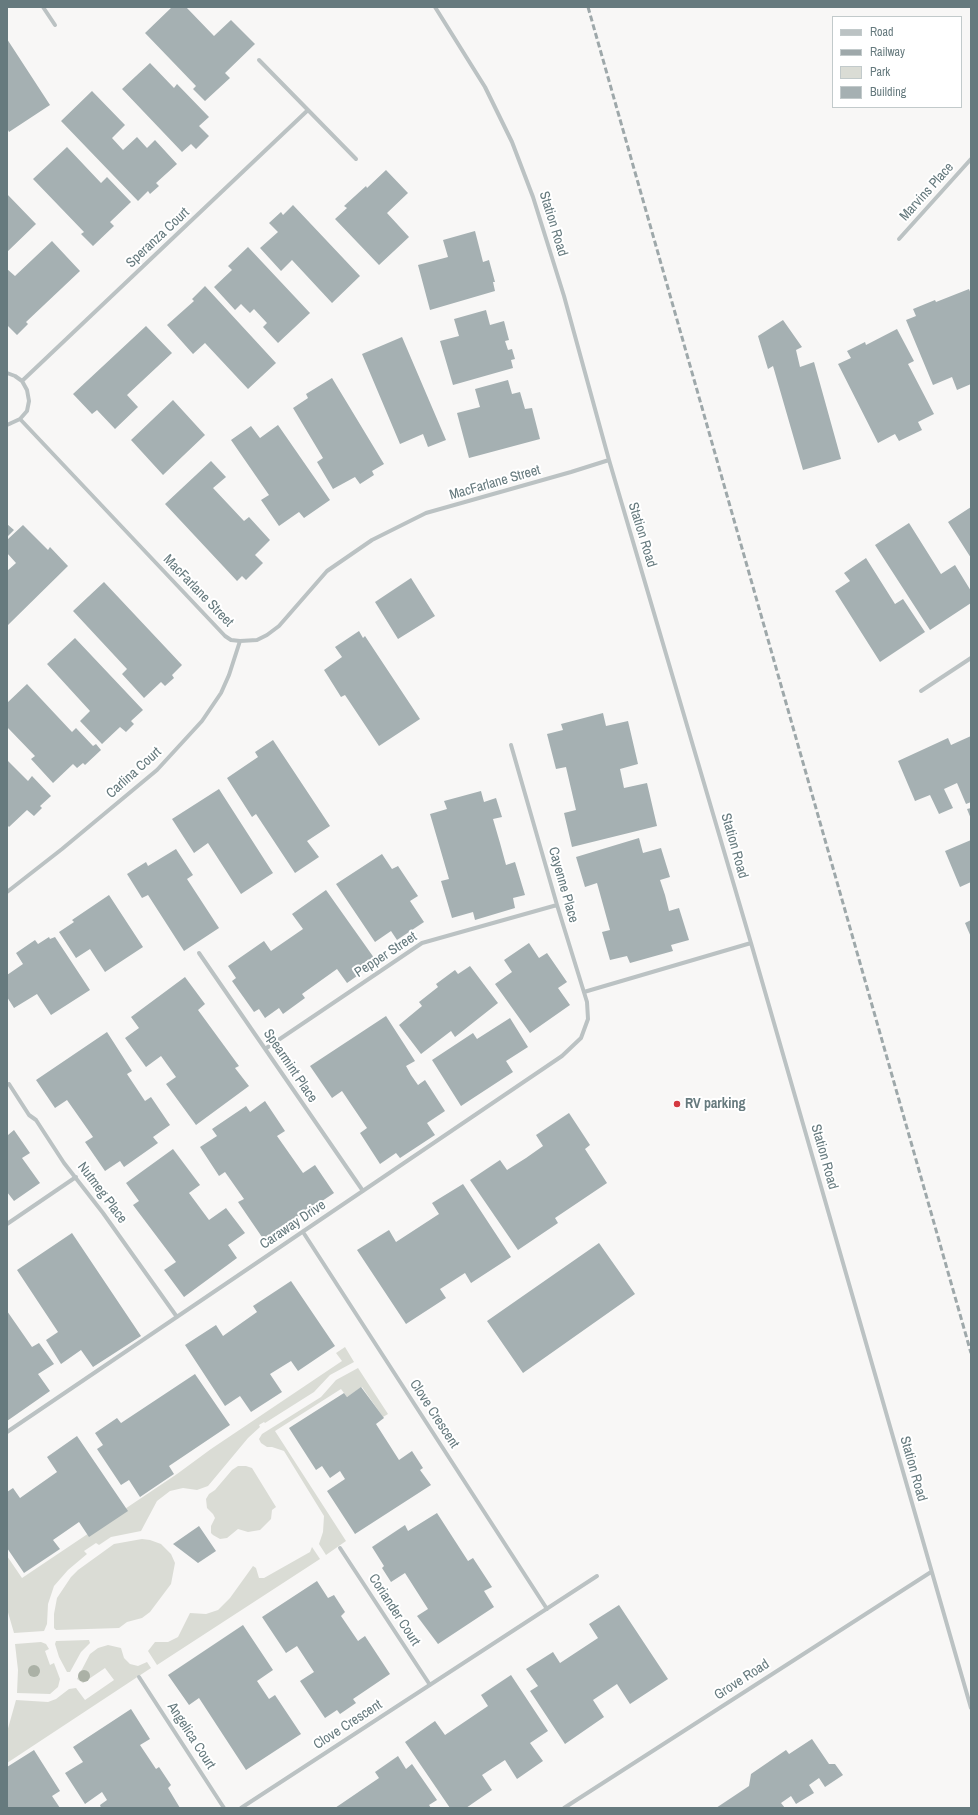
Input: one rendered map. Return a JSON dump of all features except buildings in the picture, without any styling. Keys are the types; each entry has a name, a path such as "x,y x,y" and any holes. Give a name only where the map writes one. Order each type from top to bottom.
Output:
{"street":[{"path":"43,7 55,25"},
{"name":"Station Road","path":"435,7 485,86 512,142 524,171 564,296 608,460 751,943 971,1708"},
{"path":"259,60 356,158"},
{"name":"Speranza Court","path":"22,381 308,110"},
{"name":"Marvins Place","path":"898,239 971,159"},
{"path":"7,374 15,376 22,381 27,390 29,401 27,411 20,419 7,426"},
{"name":"MacFarlane Street","path":"20,419 225,636 240,641 256,640 279,626 327,571 372,540 426,513 608,460"},
{"name":"Carlina Court","path":"7,892 62,849 157,770 202,721 221,693 229,676 240,641"},
{"path":"921,691 971,658"},
{"name":"Cayenne Place","path":"511,745 557,905 584,992 588,1015 585,1030"},
{"name":"Pepper Street","path":"265,1049 422,943 557,905"},
{"path":"584,992 751,943"},
{"name":"Spearmint Place","path":"199,952 362,1191"},
{"name":"Caraway Drive","path":"7,1432 562,1056 577,1043 585,1030"},
{"name":"Nutmeg Place","path":"9,1084 29,1115 36,1120 76,1177 104,1213 176,1317"},
{"path":"7,1224 76,1177"},
{"name":"Clove Crescent","path":"303,1232 547,1609"},
{"name":"Coriander Court","path":"340,1548 430,1685"},
{"name":"Grove Road","path":"564,1808 931,1572"},
{"name":"Clove Crescent","path":"241,1808 597,1576"},
{"name":"Angelica Court","path":"138,1676 224,1808"}],"green space":[{"path":"345,1347 354,1362 330,1375 314,1392 265,1423 264,1422 259,1425 260,1427 248,1438 208,1486 197,1490 183,1488 170,1491 157,1501 141,1531 111,1537 99,1545 96,1543 84,1551 87,1554 68,1570 54,1586 48,1604 47,1624 44,1631 14,1633 7,1609 7,1556 22,1578 342,1361 336,1353"},
{"path":"358,1368 388,1414 383,1417 362,1387 347,1397 341,1389 275,1431 346,1541 326,1555 319,1544 323,1532 324,1516 284,1451 267,1447 261,1443 259,1439 262,1434 321,1397 336,1380"},
{"path":"238,1466 252,1468 276,1507 272,1510 271,1519 260,1530 248,1532 238,1529 227,1538 220,1539 211,1533 211,1526 215,1518 207,1508 206,1499 232,1470"},
{"path":"142,1539 161,1544 171,1554 175,1563 171,1584 150,1612 142,1618 127,1622 119,1628 56,1630 54,1628 54,1614 57,1598 71,1577 78,1570 114,1544"},
{"path":"312,1547 320,1559 157,1665 148,1651 155,1642 168,1642 178,1637 190,1613 206,1614 218,1610 230,1598 253,1566 256,1568 259,1578 264,1578 310,1552"},
{"path":"89,1640 90,1643 81,1652 70,1672 67,1672 59,1657 55,1644 56,1641"},
{"path":"41,1642 46,1644 49,1649 45,1651 50,1665 54,1663 60,1679 58,1687 50,1694 17,1693 18,1670 15,1644"},
{"path":"108,1645 121,1648 124,1658 130,1664 138,1666 147,1662 151,1668 7,1763 7,1732 16,1700 48,1702 56,1699 69,1689 76,1688 85,1700 114,1680 105,1668 83,1683 77,1679 90,1654 98,1648"}],"railway":[{"path":"588,7 971,1353"}],"place":[{"name":"RV parking","path":"677,1104"}]}
